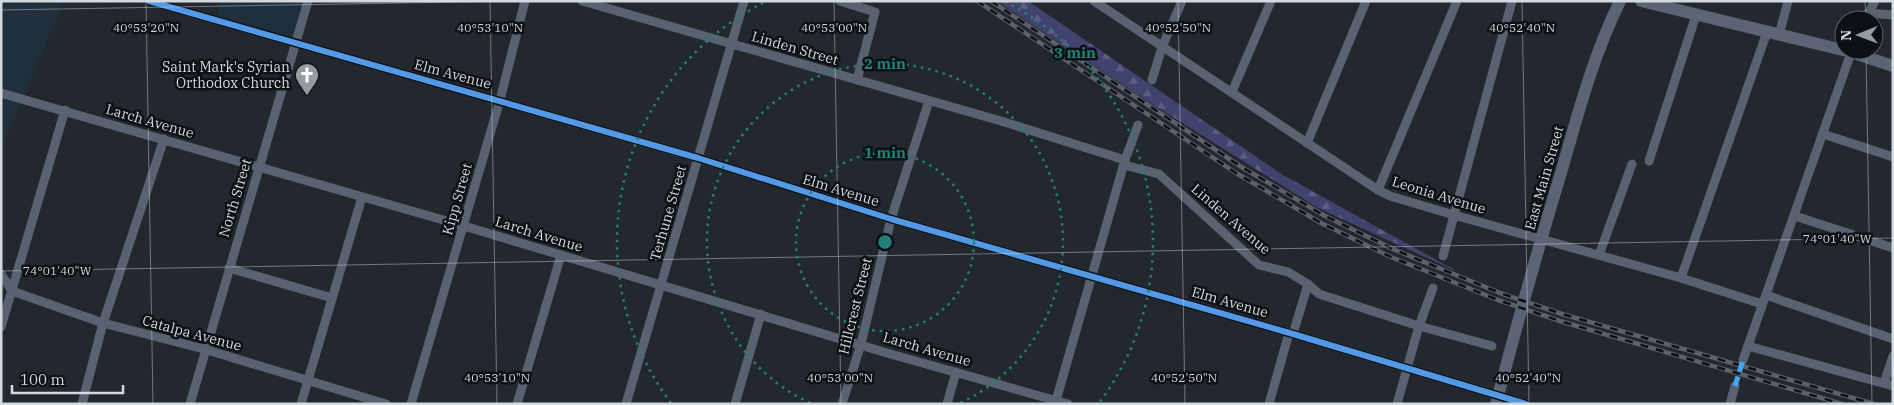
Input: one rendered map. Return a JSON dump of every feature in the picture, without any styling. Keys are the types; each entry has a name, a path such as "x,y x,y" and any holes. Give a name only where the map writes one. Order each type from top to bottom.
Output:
{"main road":[{"name":"East Main Street","path":"1497,400 1550,207 1596,57 1620,1"},
{"path":"1641,1 1696,16 1834,47"},
{"path":"1876,60 1893,66"}],"street":[{"name":"Elm Avenue","path":"149,1 500,100 698,158 891,219 1291,333 1408,368 1497,400 1526,404"},
{"name":"North Street","path":"190,404 204,350 308,1"},
{"name":"Kipp Street","path":"411,404 500,100 525,1"},
{"name":"Linden Street","path":"582,1 1001,122"},
{"name":"Terhune Street","path":"626,404 744,1"},
{"path":"840,1 875,12 857,80"},
{"name":"Leonia Avenue","path":"1094,1 1378,190 1390,196 1681,278 1762,304"},
{"path":"1152,80 1162,47 1182,1"},
{"path":"1232,92 1272,1"},
{"path":"1307,143 1366,1"},
{"path":"1378,190 1457,1"},
{"path":"1443,256 1512,1"},
{"path":"1681,278 1773,34 1788,1"},
{"path":"1649,161 1696,16"},
{"path":"1743,360 1795,216 1848,60"},
{"name":"Larch Avenue","path":"1,93 362,196 1068,404"},
{"name":"Hillcrest Street","path":"842,404 860,344 891,219 929,101"},
{"path":"1,327 65,110"},
{"name":"Linden Avenue","path":"1001,122 1159,174 1259,265 1288,272 1308,284 1319,294 1419,326 1492,346"},
{"path":"1056,402 1125,162 1138,125"},
{"path":"1823,134 1893,157"},
{"path":"82,404 103,323 164,139"},
{"path":"1599,255 1632,164"},
{"path":"301,404 362,196"},
{"path":"1795,216 1893,248"},
{"path":"517,404 561,255"},
{"path":"229,268 332,298"},
{"path":"1,274 12,291"},
{"path":"1269,404 1308,284"},
{"path":"1397,404 1419,326 1433,288"},
{"name":"Catalpa Avenue","path":"12,291 103,323 204,350 386,404"},
{"path":"1766,295 1893,339"},
{"path":"734,404 761,314"},
{"path":"1748,346 1888,384 1893,356"},
{"path":"947,404 956,372"},
{"path":"1730,404 1736,386"}],"shaded area":[{"path":"1,1 64,1 1,150"},
{"path":"221,1 308,1 296,44 215,21"}],"green space":[{"path":"997,1 1028,1 1283,175 1460,273 1318,208 1144,99"}],"railway":[{"path":"977,1 1236,173 1321,223 1391,257 1498,300 1560,321 1842,404"},
{"path":"991,1 1240,166 1325,216 1395,250 1500,293 1562,314 1874,404"}],"marked path":[{"path":"1735,386 1743,360"}],"cycle path":[{"path":"149,1 698,158 891,219 1293,334 1526,404"}],"place":[{"name":"Saint Mark's Syrian Orthodox Church","path":"307,96"}]}
